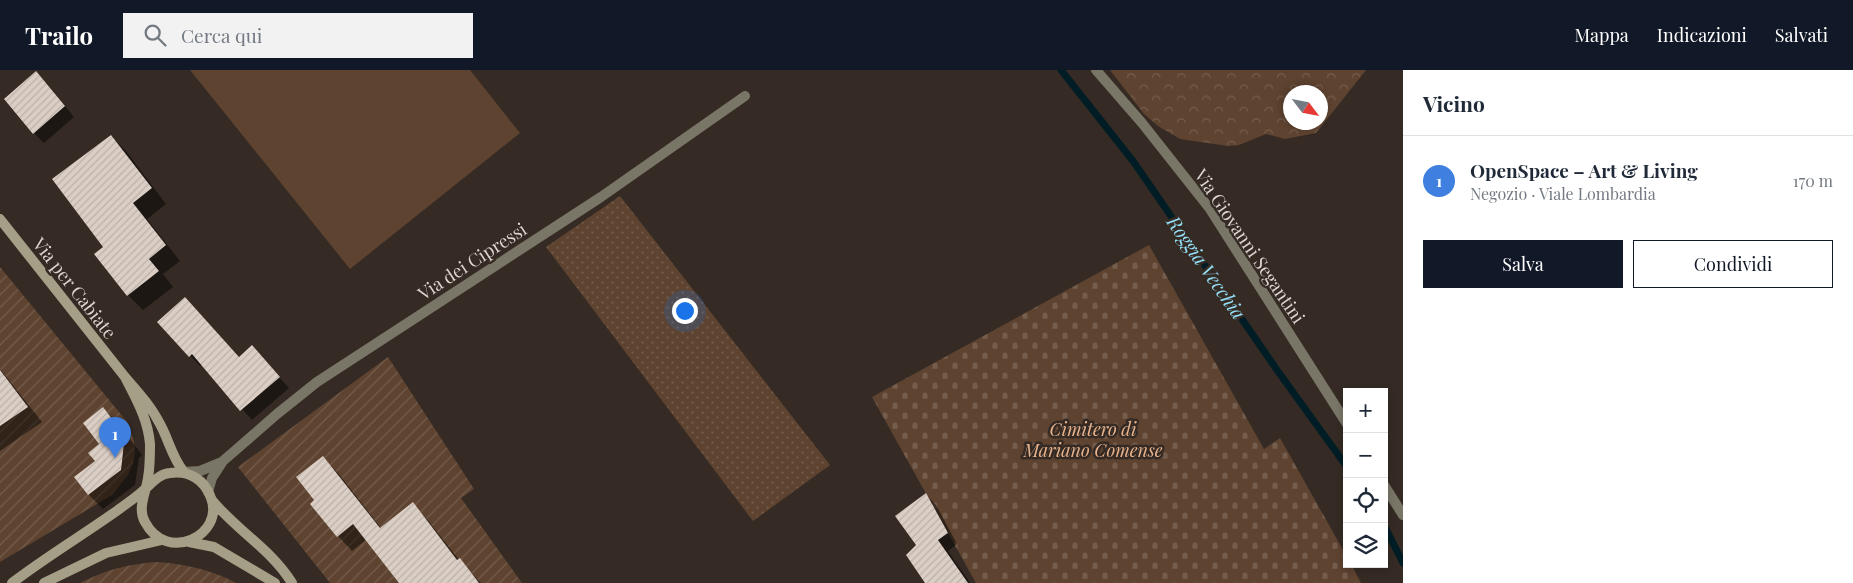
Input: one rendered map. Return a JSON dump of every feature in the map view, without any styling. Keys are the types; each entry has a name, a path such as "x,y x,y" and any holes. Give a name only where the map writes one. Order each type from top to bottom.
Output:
{"main road":[{"name":"Via per Cabiate","path":"0,219 125,377"},
{"path":"125,377 145,399 156,415 173,456 184,472"},
{"path":"125,377 140,406 149,433 150,451 146,488 141,505 143,520 150,532 162,540 174,543 196,542 214,547 275,583"},
{"path":"12,583 146,488 157,478 169,473 184,472 196,477 205,485 210,496 222,512 274,558 292,583"},
{"path":"185,543 198,537 205,530 212,514 210,496"},
{"path":"44,583 106,553 162,540"}],"street":[{"name":"Via Giovanni Segantini","path":"1096,70 1142,123 1210,209 1343,418"},
{"name":"Via dei Cipressi","path":"210,496 212,478 223,461 277,414 325,376 601,197 745,96"},
{"name":"Via dei Cipressi","path":"184,472 200,471 223,461"},
{"path":"1388,491 1403,515"}],"green space":[{"path":"190,70 470,70 520,133 350,269"},
{"path":"1110,70 1366,70 1328,118 1328,85 1283,85 1283,130 1318,130 1316,133 1285,139 1266,134 1239,145 1228,146 1180,139 1158,126 1144,114"},
{"path":"620,196 830,465 753,521 546,247"},
{"name":"Cimitero di Mariano Comense","path":"1149,245 1264,449 1280,438 1343,550 1343,568 1353,568 1361,583 976,583 872,397"},
{"path":"0,267 128,423 134,441 135,452 128,475 112,495 0,562"},
{"path":"388,357 474,489 461,498 522,583 330,583 238,467"},
{"path":"153,562 196,568 236,583 80,583 115,569"}],"building":[{"path":"36,71 65,106 33,134 4,99"},
{"path":"111,135 152,188 133,203 166,245 149,259 159,271 127,296 94,254 103,247 52,179"},
{"path":"185,297 239,357 252,345 280,377 240,411 192,354 189,357 157,322"},
{"path":"0,370 28,407 0,426"},
{"path":"103,407 128,440 124,443 121,470 88,495 74,477 95,461 88,453 99,444 83,423"},
{"path":"323,456 380,528 413,502 457,560 460,558 479,583 399,583 353,524 337,537 310,504 314,500 296,477"},
{"path":"926,493 948,533 938,540 968,583 925,583 906,555 916,545 895,516"}],"waterway":[{"name":"Roggia Vecchia","path":"1061,70 1133,161 1277,370 1343,461"},
{"name":"Roggia Vecchia","path":"1388,533 1403,563"}],"place":[{"name":"OpenSpace – Art & Living","path":"115,458"}]}
